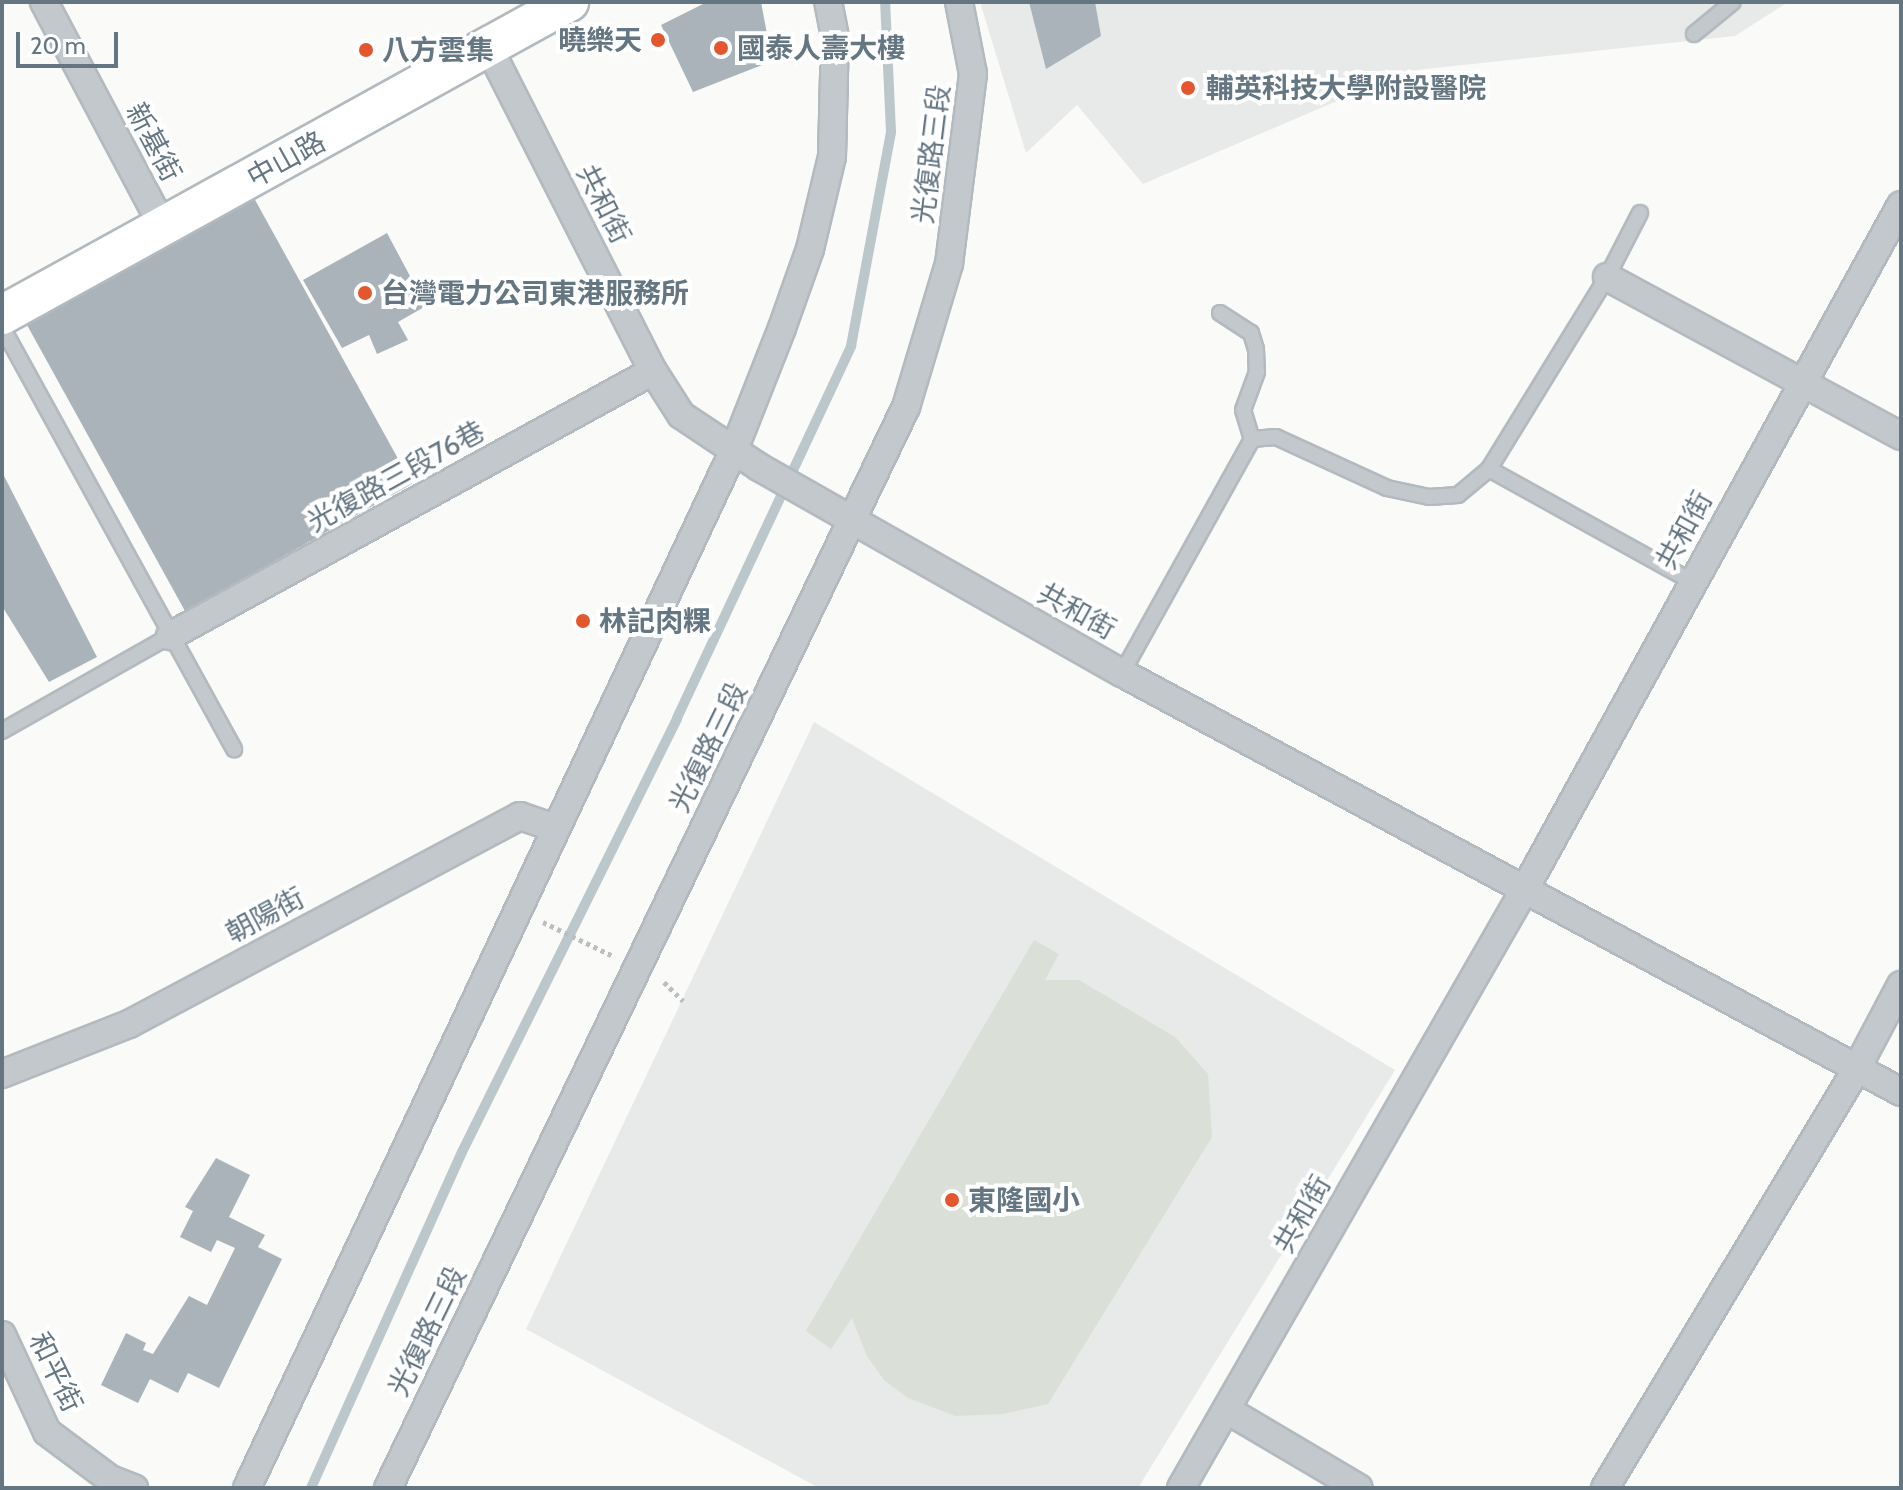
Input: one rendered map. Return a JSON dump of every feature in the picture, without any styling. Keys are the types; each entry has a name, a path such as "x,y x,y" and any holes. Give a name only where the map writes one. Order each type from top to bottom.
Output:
{"main road":[{"name":"中山路","path":"2,315 569,2"}],"street":[{"name":"新基街","path":"44,2 163,227"},
{"path":"247,1488 554,828 734,450 810,249 832,157 835,37 828,2"},
{"name":"光復路三段","path":"388,1488 906,407 949,264 973,74 959,2"},
{"name":"共和街","path":"489,48 653,371 681,415 759,467 1122,673 1526,887 1901,1092"},
{"name":"共和街","path":"1184,1486 1526,887 1901,205"},
{"path":"1607,277 1901,436"},
{"name":"光復路三段76巷","path":"170,636 653,371"},
{"name":"朝陽街","path":"2,1074 129,1024 520,816 554,828"},
{"path":"1605,1488 1857,1068 1901,985"},
{"name":"和平街","path":"2,1335 47,1432 110,1479 134,1488"},
{"path":"1227,1410 1359,1488"}],"lane":[{"path":"1694,34 1733,2"},
{"path":"1252,439 1276,437 1387,488 1429,497 1458,495 1489,469 1607,277 1640,213"},
{"path":"1122,673 1252,439 1243,410 1257,372 1256,349 1251,333 1220,313"},
{"path":"2,327 234,749"},
{"path":"1489,469 1693,582"},
{"path":"2,731 170,636"}],"path":[{"path":"559,931 615,957"},
{"path":"661,978 683,1001"}],"shaded area":[{"name":"輔英科技大學附設醫院","path":"980,2 1788,2 1735,36 1407,71 1143,184 1077,105 1026,153"},
{"name":"東隆國小","path":"814,722 1395,1070 1138,1488 819,1488 526,1329"},
{"path":"1034,940 1059,954 1045,980 1079,980 1175,1037 1208,1074 1212,1137 1048,1404 1002,1414 955,1416 908,1398 884,1380 867,1356 852,1318 831,1349 806,1331"}],"building":[{"name":"國泰人壽大樓","path":"707,2 761,2 772,61 693,92 661,25"},
{"path":"1029,2 1095,2 1101,36 1046,69"},
{"path":"254,198 412,484 185,611 27,325"},
{"name":"台灣電力公司東港服務所","path":"387,233 426,306 398,322 408,340 377,354 369,335 342,348 303,280"},
{"path":"2,472 97,657 49,682 2,606"},
{"path":"216,1158 250,1175 229,1217 265,1235 258,1247 282,1259 219,1388 188,1373 178,1393 150,1379 138,1403 101,1385 126,1333 146,1343 143,1350 153,1354 189,1296 207,1305 235,1248 217,1240 211,1252 180,1237 193,1211 185,1207"}],"waterway":[{"path":"311,1488 462,1152 677,718 851,346 891,132 885,2"}],"place":[{"name":"曉樂天","path":"658,40"},
{"name":"國泰人壽大樓","path":"721,48"},
{"name":"八方雲集","path":"366,50"},
{"name":"輔英科技大學附設醫院","path":"1188,88"},
{"name":"台灣電力公司東港服務所","path":"365,293"},
{"name":"林記肉粿","path":"583,621"},
{"name":"東隆國小","path":"952,1200"}]}
